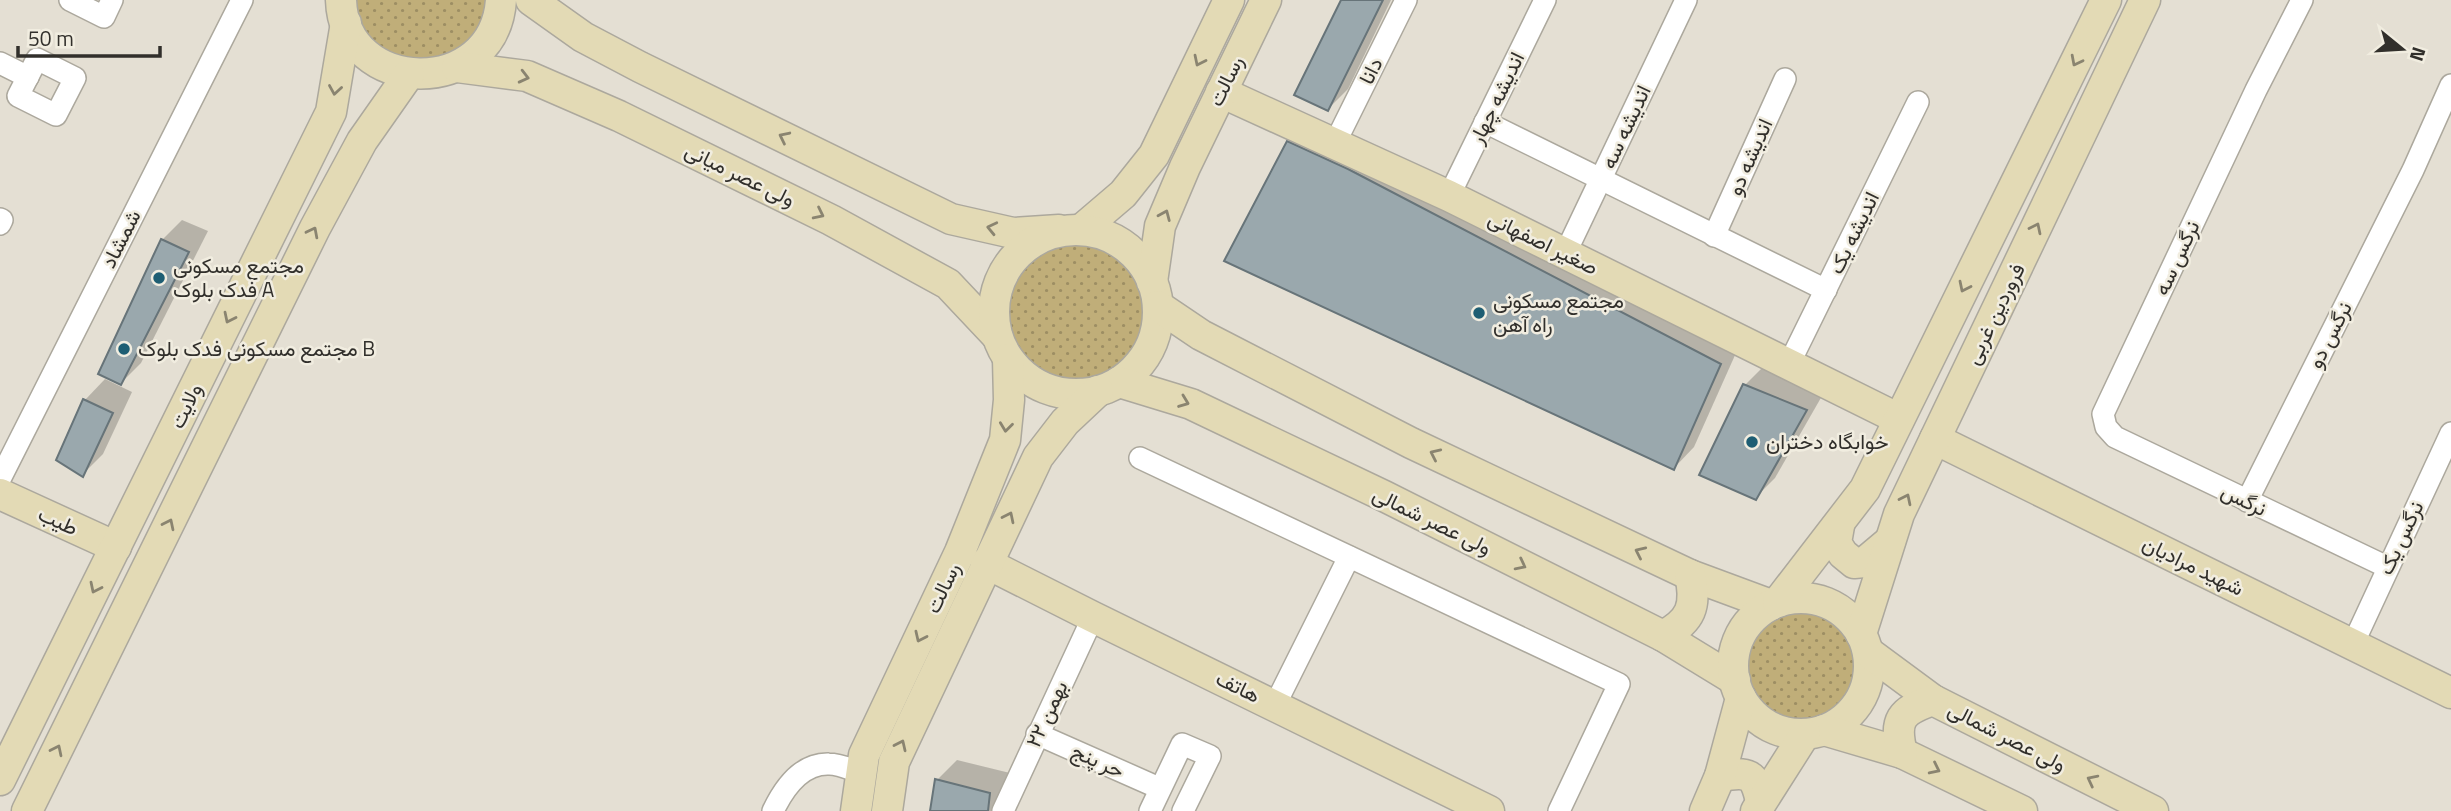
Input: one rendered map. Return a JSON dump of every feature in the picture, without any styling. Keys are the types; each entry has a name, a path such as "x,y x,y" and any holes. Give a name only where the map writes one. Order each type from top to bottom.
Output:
{"main road":[{"path":"341,7 364,52 393,70 410,74 434,74 457,66 477,53 491,34 500,12 501,0"},
{"path":"531,0 583,37 640,67 951,219 1013,233 1071,230 1105,234 1125,245 1141,261 1155,294 1154,335 1141,362 1109,386 1073,394 1048,390 1025,377 1002,348 993,309 999,282 1013,258 1034,240 1071,230"},
{"name":"رسالت","path":"1071,230 1123,194 1154,155 1229,0"},
{"name":"رسالت","path":"1155,294 1160,226 1266,0"},
{"name":"فروردین غربی","path":"1865,643 1899,514 2145,0"},
{"name":"ولایت","path":"0,780 331,113 341,7"},
{"path":"2100,12 2126,39"},
{"name":"فروردین غربی","path":"1775,603 1839,526 1865,489 2100,12"},
{"name":"ولی عصر میانی","path":"457,66 527,76 620,116 831,220 948,284 1002,348"},
{"name":"ولایت","path":"27,811 315,228 362,141 410,74"},
{"name":"صغیر اصفهانی","path":"1221,92 1449,196 1899,419"},
{"path":"1155,294 1201,335 1411,443 1690,575 1775,603"},
{"name":"رسالت","path":"856,811 864,755 960,552 1005,440 1009,400 1002,348"},
{"name":"رسالت","path":"887,811 894,762 1038,457 1065,422 1109,386"},
{"name":"ولی عصر شمالی","path":"1109,386 1191,404 1384,496 1663,636 1738,689"},
{"name":"شهید مرادیان","path":"1936,439 2451,692"},
{"name":"طیب","path":"0,494 116,547"},
{"path":"1839,526 1836,543 1843,554 1854,563 1865,562 1890,541"},
{"name":"هاتف","path":"986,563 1489,811"},
{"path":"1663,636 1679,627 1690,612 1694,593 1690,575"},
{"path":"1759,806 1815,732 1842,721 1860,699 1869,671 1865,643 1850,618 1835,606 1816,599 1797,598 1775,603 1761,611 1747,625 1738,642 1733,661 1738,689 1752,714 1768,726 1786,733 1815,732 1902,753 2022,811"},
{"name":"ولی عصر شمالی","path":"1865,643 1933,700 2153,811"},
{"path":"1705,811 1720,776 1738,689"},
{"path":"1902,753 1897,732 1903,716 1916,706 1933,700"},
{"path":"1720,776 1739,773 1751,777 1758,784 1759,806"}],"street":[{"path":"70,0 104,17 113,0"},
{"name":"شمشاد","path":"0,479 242,0"},
{"name":"دانا","path":"1335,143 1406,0"},
{"name":"اندیشه چهار","path":"1449,196 1545,0"},
{"name":"اندیشه سه","path":"1565,254 1686,0"},
{"name":"نرگس سه","path":"2106,426 2103,414 2256,90 2302,0"},
{"path":"0,63 28,77"},
{"name":"اندیشه دو","path":"1714,236 1785,79"},
{"name":"نرگس دو","path":"2247,501 2413,170 2451,85"},
{"name":"اندیشه یک","path":"1789,364 1918,102"},
{"path":"1485,122 1826,290"},
{"name":"نرگس","path":"2106,426 2115,437 2387,567"},
{"name":"نرگس یک","path":"2353,644 2451,433"},
{"path":"1140,458 1619,684 1559,811"},
{"path":"1275,705 1349,557"},
{"name":"۲۲ بهمن","path":"1003,811 1093,617"},
{"name":"حر پنج","path":"1037,734 1160,788"},
{"path":"1150,811 1182,744 1210,756 1184,811"},
{"path":"773,811 788,786 808,767 830,764 862,773"}],"shaded area":[{"path":"349,0 491,0 484,27 449,59 401,63 362,36"},
{"path":"1074,238 1102,244 1126,260 1142,284 1148,312 1142,340 1126,364 1102,380 1074,386 1046,380 1022,364 1006,340 1000,312 1006,284 1022,260 1046,244"},
{"path":"1801,613 1822,617 1839,629 1851,646 1855,667 1851,688 1839,705 1822,717 1801,721 1780,717 1763,705 1751,688 1747,667 1751,646 1763,629 1780,617"}],"building":[{"path":"1341,0 1383,0 1328,111 1294,95"},
{"name":"مجتمع مسکونی راه آهن","path":"1287,141 1348,169 1721,364 1674,470 1224,261"},
{"path":"161,239 189,252 121,385 98,374"},
{"name":"خوابگاه دختران","path":"1743,384 1807,410 1756,500 1699,475"},
{"path":"83,399 113,413 83,477 56,460"},
{"path":"935,779 990,793 988,811 930,811"}],"place":[{"name":"مجتمع مسکونی فدک بلوک A","path":"159,278"},
{"name":"مجتمع مسکونی راه آهن","path":"1479,313"},
{"name":"مجتمع مسکونی فدک بلوک B","path":"124,349"},
{"name":"خوابگاه دختران","path":"1752,442"}]}
